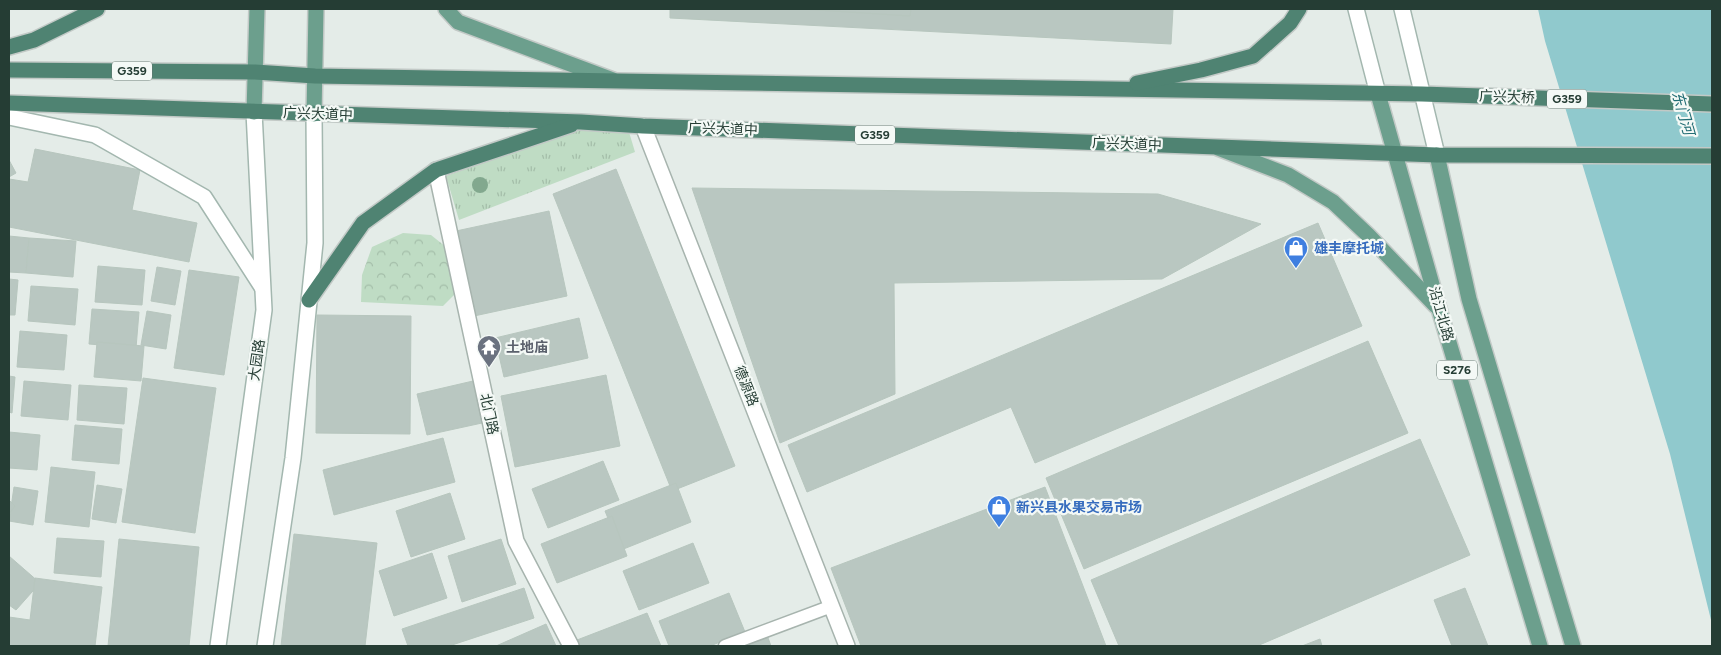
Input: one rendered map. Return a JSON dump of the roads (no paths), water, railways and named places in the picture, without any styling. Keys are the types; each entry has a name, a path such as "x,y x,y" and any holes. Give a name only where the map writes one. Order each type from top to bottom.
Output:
{"highway":[{"path":"9,47 34,40 97,9"},
{"path":"1108,89 1201,70 1253,56 1290,23 1299,9"},
{"name":"G359","path":"9,70 255,72 315,76 619,82 1422,94"},
{"name":"广兴大桥","path":"1422,94 1712,104"},
{"name":"广兴大道中","path":"9,103 581,122 643,126 1436,155"},
{"path":"309,300 363,223 436,170 581,122"},
{"name":"G359","path":"1436,155 1712,156"}],"main road":[{"name":"大园路","path":"218,646 264,310 254,112 257,9"},
{"path":"265,646 293,458 316,243 314,114 316,9"},
{"path":"446,9 458,22 619,82"},
{"name":"沿江北路","path":"1356,9 1439,309 1540,646"},
{"path":"1402,9 1436,155"},
{"path":"9,117 95,135 204,197 262,287"},
{"name":"德源路","path":"643,126 847,646"},
{"path":"1214,147 1288,175 1333,202 1368,235 1439,309"},
{"name":"S276","path":"1436,155 1469,300 1573,646"},
{"name":"北门路","path":"436,170 516,541 571,646"}],"lane":[{"path":"725,646 832,606"}],"water":[{"name":"东门河","path":"1538,9 1712,9 1712,624 1670,454 1545,41"}],"place":[{"name":"雄丰摩托城","path":"1296,269"},
{"name":"土地庙","path":"489,368"},
{"name":"新兴县水果交易市场","path":"999,528"}]}
